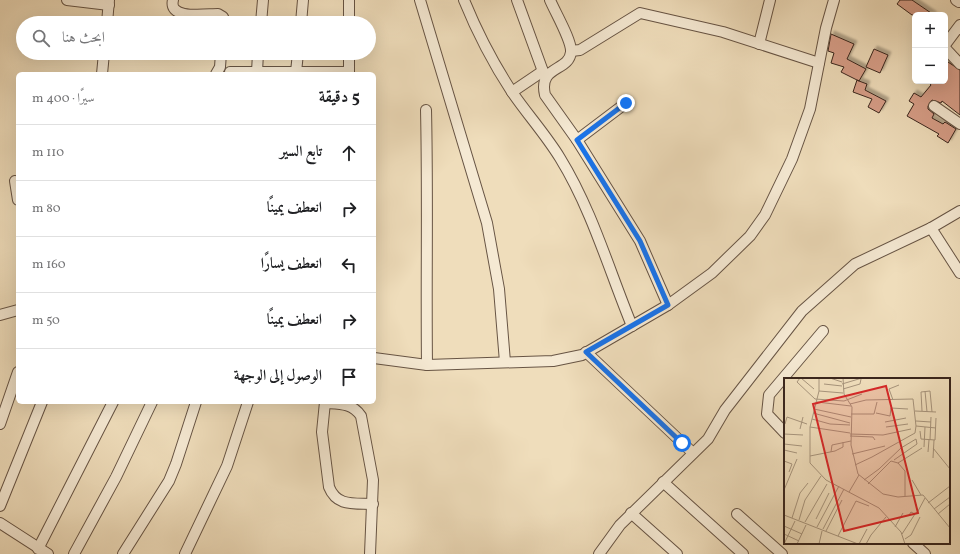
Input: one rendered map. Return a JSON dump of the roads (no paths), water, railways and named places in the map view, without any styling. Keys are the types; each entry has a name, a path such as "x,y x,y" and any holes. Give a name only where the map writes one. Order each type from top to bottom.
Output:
{"street":[{"path":"67,0 109,2 108,16"},
{"path":"173,0 171,5 174,11 180,14 218,14 221,16"},
{"path":"262,16 263,0"},
{"path":"302,16 303,0"},
{"path":"349,0 349,16"},
{"path":"420,0 486,223 499,289 505,362"},
{"path":"464,0 491,57 512,92 560,157 580,194 596,230 632,326"},
{"path":"517,0 544,74 543,86 545,95 577,140 640,241 668,305"},
{"path":"512,92 568,59 571,51 570,43 550,0"},
{"path":"758,44 770,0"},
{"path":"376,358 427,365 553,361 570,358 586,352 668,305 712,273 750,236 765,215 792,159 810,109 834,0"},
{"path":"571,51 580,50 640,13 723,32 819,64"},
{"path":"948,40 960,25"},
{"path":"948,51 960,64"},
{"path":"102,72 103,60"},
{"path":"217,72 220,67 220,60"},
{"path":"257,72 258,60"},
{"path":"230,72 296,72 297,60"},
{"path":"349,60 349,72"},
{"path":"577,140 626,103"},
{"path":"934,106 960,124"},
{"path":"426,110 428,190 426,256 427,365"},
{"path":"15,181 16,187"},
{"path":"599,554 620,525 631,513 708,439 725,410 802,311 855,264 931,228 960,211"},
{"path":"931,228 960,273"},
{"path":"0,315 16,311"},
{"path":"784,432 767,414 769,395 824,331"},
{"path":"586,352 693,454"},
{"path":"0,424 16,378"},
{"path":"0,506 41,404"},
{"path":"38,549 112,404"},
{"path":"74,554 116,477 151,404"},
{"path":"123,554 169,481 195,404"},
{"path":"185,554 227,466 247,404"},
{"path":"325,404 322,432 329,487 332,496 341,502 373,504"},
{"path":"337,404 349,405 356,408 361,416 373,480 370,554"},
{"path":"663,482 743,554"},
{"path":"631,513 677,554"},
{"path":"737,514 782,554"},
{"path":"0,523 38,549 48,554"},
{"path":"914,544 924,554"}]}
